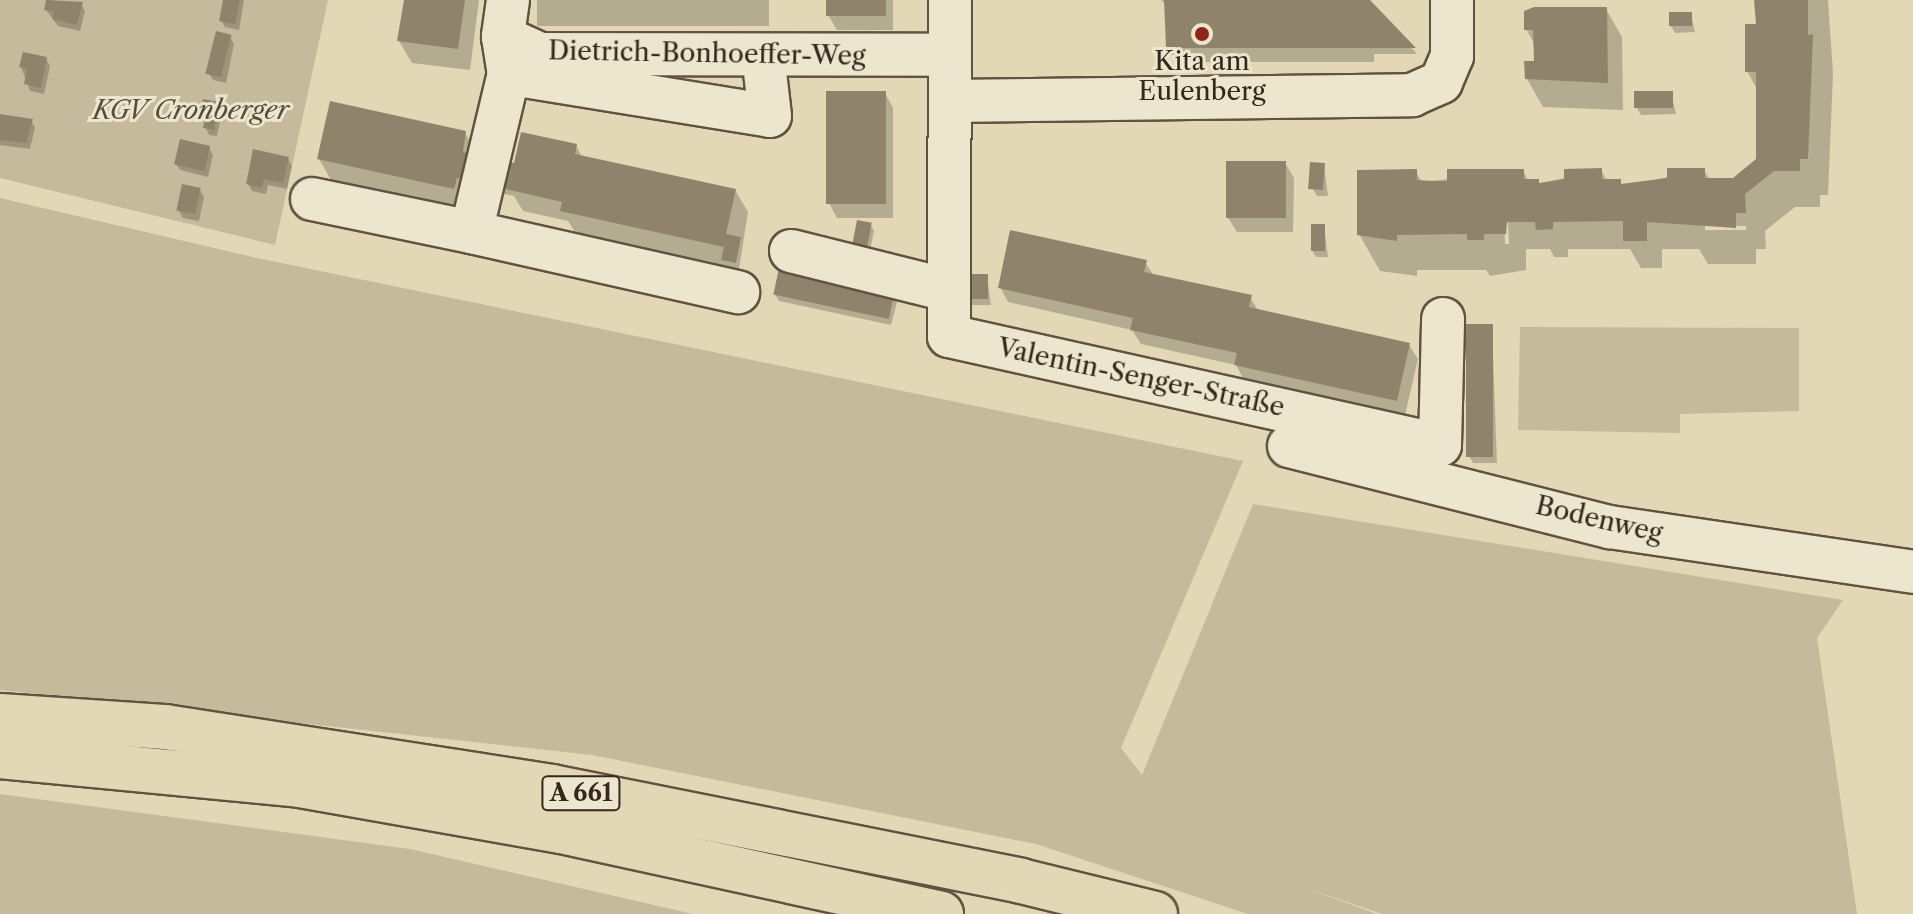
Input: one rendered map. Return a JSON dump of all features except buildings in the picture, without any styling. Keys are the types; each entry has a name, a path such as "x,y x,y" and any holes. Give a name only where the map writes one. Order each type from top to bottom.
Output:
{"highway":[{"name":"A 661","path":"0,716 165,727 536,785 1006,877 1155,914"},
{"name":"A 661","path":"0,756 165,769 331,790 592,837 941,914"}],"street":[{"name":"Valentin-Senger-Straße","path":"950,0 949,336 1440,445 1443,319"},
{"path":"950,101 1412,95 1441,82 1452,56 1452,0"},
{"name":"Dietrich-Bonhoeffer-Weg","path":"507,37 540,54 950,55"},
{"path":"471,232 507,37 770,116 763,55"},
{"path":"312,199 738,292"},
{"path":"791,251 948,290"},
{"name":"Bodenweg","path":"1289,446 1610,527 1913,572"}],"green space":[{"name":"KGV Cronberger","path":"0,0 328,0 275,245 0,178"},
{"path":"0,198 257,258 1243,461 1121,748 1142,775 1253,504 1843,600 1817,638 1857,914 1382,914 1300,886 1377,914 1248,914 1036,844 592,755 0,690"},
{"path":"1520,327 1799,328 1799,411 1680,414 1680,433 1518,430"},
{"path":"0,794 410,849 693,914 0,914"}],"place":[{"name":"Kita am Eulenberg","path":"1202,34"}]}
